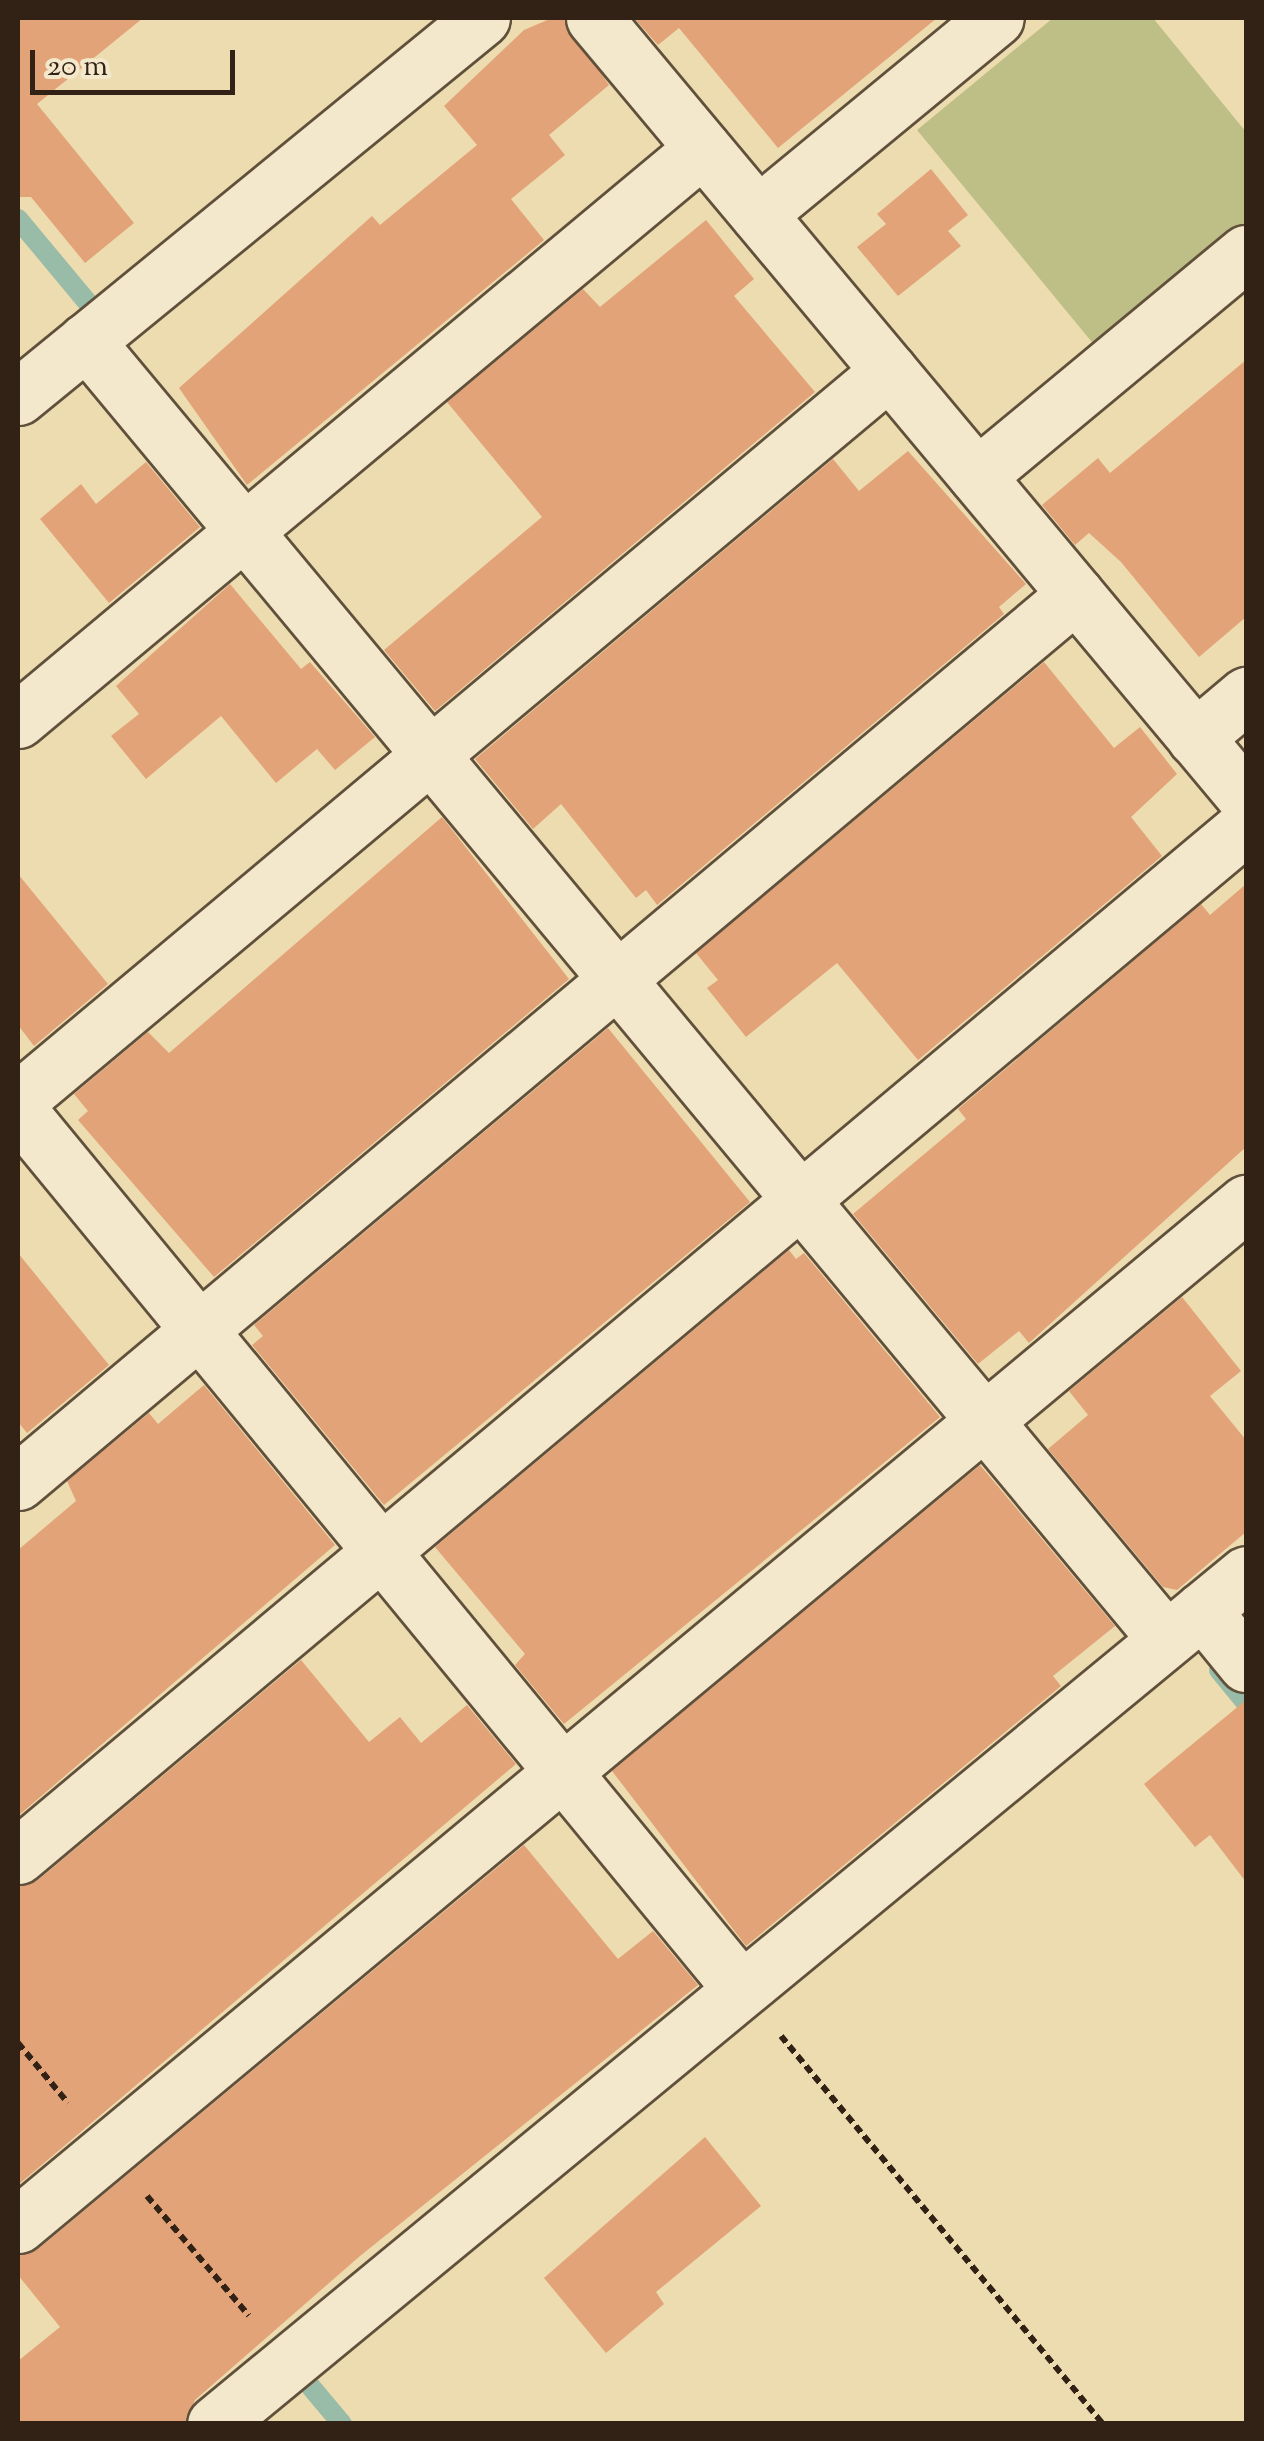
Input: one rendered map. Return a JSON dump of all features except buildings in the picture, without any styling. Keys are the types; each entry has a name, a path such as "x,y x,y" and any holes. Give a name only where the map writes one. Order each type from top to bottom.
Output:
{"street":[{"path":"18,397 482,18"},
{"path":"594,18 1246,798"},
{"path":"758,214 996,18"},
{"path":"18,720 703,148"},
{"path":"976,476 1246,253"},
{"path":"86,341 985,1421 1184,1624 1246,1664"},
{"path":"18,1100 428,751 889,371"},
{"path":"18,1482 1076,594"},
{"path":"1195,738 1246,695"},
{"path":"18,1856 1246,826"},
{"path":"18,1110 738,1985"},
{"path":"18,2225 1246,1204"},
{"path":"215,2424 738,1985 1246,1574"}],"path":[{"path":"738,1985 1103,2424"},
{"path":"18,2042 288,2362"}],"green space":[{"path":"1053,18 1153,18 1246,132 1246,223 1096,347 917,130"}],"waterway":[{"path":"18,219 88,303"},
{"path":"1219,1670 1246,1703"},
{"path":"311,2387 342,2424"}]}
